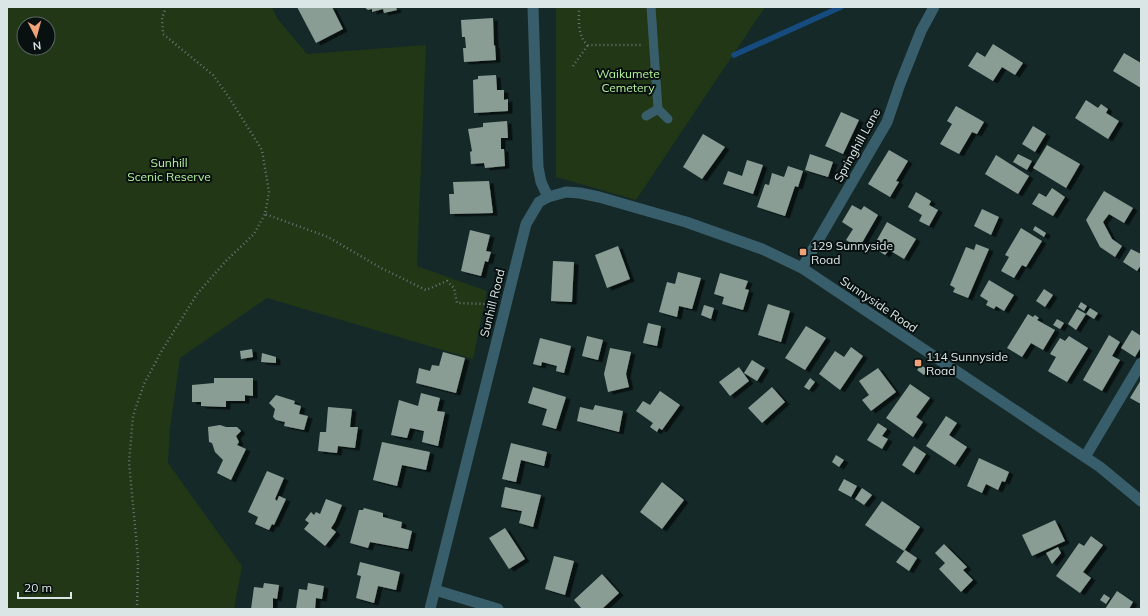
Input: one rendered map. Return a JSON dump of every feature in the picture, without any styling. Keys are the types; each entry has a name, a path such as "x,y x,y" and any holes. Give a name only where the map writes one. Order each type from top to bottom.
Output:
{"street":[{"path":"533,7 538,167 541,182 548,197"},
{"name":"Springhill Lane","path":"802,268 887,122 921,31 934,7"},
{"name":"Sunnyside Road","path":"548,197 566,192 599,197 738,240 802,268 1085,457 1115,478 1141,501"},
{"name":"Sunhill Road","path":"430,609 526,224 539,202 548,197"},
{"path":"1085,457 1141,363"},
{"path":"435,590 498,609"}],"lane":[{"path":"652,7 658,109 668,119"},
{"path":"646,116 658,109"}],"path":[{"path":"137,609 138,558 129,462 133,416 144,384 197,294 226,261 254,234 265,214 269,192 262,150 228,96 213,75 163,34 162,18 166,7"},
{"path":"579,7 579,30 584,43 588,45 646,45"},
{"path":"573,66 588,45"},
{"path":"265,214 328,237 381,268 426,290 447,281 454,288 457,303 485,304"}],"green space":[{"name":"Sunhill Scenic Reserve","path":"7,7 272,7 277,18 307,54 426,45 417,266 487,291 473,359 267,298 180,358 170,428 168,463 242,566 234,609 7,609"},
{"name":"Waikumete Cemetery","path":"556,7 765,7 636,200 556,177"}],"building":[{"path":"297,7 332,7 343,29 316,43"},
{"path":"364,7 396,7 397,10 384,13 383,9 372,12 372,9 368,10"},
{"path":"493,18 496,60 464,62 463,48 466,48 465,37 462,37 461,20"},
{"path":"993,44 1023,63 1015,75 1002,67 993,81 968,66 977,52 985,57"},
{"path":"1124,53 1141,63 1141,88 1113,71"},
{"path":"496,75 497,90 504,90 504,100 508,99 508,111 474,113 473,80 478,79 478,76"},
{"path":"1086,100 1098,108 1101,104 1108,109 1106,113 1119,121 1108,139 1075,118"},
{"path":"956,106 984,122 977,134 972,132 959,154 940,144 952,124 947,121"},
{"path":"841,112 859,120 843,154 825,146"},
{"path":"507,121 508,138 501,138 501,149 504,149 505,166 485,168 484,163 471,164 470,152 472,151 468,129 483,127 483,123"},
{"path":"1033,126 1046,134 1035,152 1022,144"},
{"path":"703,134 725,147 702,179 683,167"},
{"path":"1047,145 1080,164 1066,188 1033,168"},
{"path":"889,150 908,161 896,181 899,182 890,197 868,184"},
{"path":"810,154 833,162 828,177 805,170"},
{"path":"1018,154 1032,161 1027,170 1013,162"},
{"path":"996,155 1029,176 1018,194 985,174"},
{"path":"747,160 763,165 753,194 723,184 728,171 742,176"},
{"path":"788,166 803,171 798,187 795,186 785,216 757,207 765,184 769,185 772,173 784,177"},
{"path":"489,181 493,213 450,214 449,194 454,194 453,182"},
{"path":"1052,188 1065,197 1053,216 1032,204 1039,193 1046,197"},
{"path":"1104,191 1133,208 1124,223 1109,214 1103,222 1112,239 1122,246 1115,257 1100,247 1086,220"},
{"path":"916,192 931,201 929,205 938,210 929,226 919,221 922,215 908,207"},
{"path":"852,205 861,210 864,206 878,215 859,248 846,240 853,229 842,222"},
{"path":"982,209 999,217 991,235 974,226"},
{"path":"887,222 916,239 904,259 889,250 885,255 873,247"},
{"path":"1035,226 1046,233 1044,237 1033,230"},
{"path":"1021,228 1042,241 1026,267 1022,265 1014,278 1001,271 1009,257 1005,255"},
{"path":"470,230 490,235 486,251 491,252 488,262 485,261 481,276 461,271"},
{"path":"976,244 989,249 968,298 953,292 955,288 950,285 966,247 974,250"},
{"path":"618,246 630,279 607,288 595,255"},
{"path":"1131,249 1141,254 1141,265 1137,271 1123,262"},
{"path":"553,261 574,262 572,302 551,301"},
{"path":"678,272 701,278 692,309 679,306 677,317 659,312 667,282 675,284"},
{"path":"720,273 748,281 745,289 749,290 743,310 722,304 724,297 714,294"},
{"path":"989,280 1014,295 1004,311 996,306 994,309 986,305 988,301 980,296"},
{"path":"1044,289 1053,295 1045,307 1036,301"},
{"path":"1081,302 1087,306 1084,311 1078,307"},
{"path":"768,304 790,311 781,342 758,335"},
{"path":"704,305 714,308 711,319 701,315"},
{"path":"1090,308 1098,313 1094,319 1086,314"},
{"path":"1077,309 1086,314 1076,330 1068,324"},
{"path":"1028,314 1033,317 1035,315 1039,318 1037,320 1055,330 1043,350 1031,343 1022,357 1007,348"},
{"path":"1057,319 1064,323 1060,329 1053,325"},
{"path":"648,323 661,326 657,346 643,343"},
{"path":"806,326 826,338 805,370 785,358"},
{"path":"1132,330 1141,336 1141,347 1135,357 1121,348"},
{"path":"1109,335 1120,342 1112,356 1120,360 1102,391 1083,380"},
{"path":"587,336 603,340 598,360 582,356"},
{"path":"1069,336 1088,348 1067,382 1048,371 1056,357 1050,354 1060,338 1065,341"},
{"path":"540,338 571,346 564,373 556,371 557,366 542,362 541,366 533,364"},
{"path":"851,347 863,356 840,390 819,374 835,351 844,357"},
{"path":"610,348 631,352 626,374 629,387 608,392 604,374"},
{"path":"252,349 253,357 241,359 240,351"},
{"path":"443,352 465,358 456,393 416,383 419,368 430,371 432,365 439,366"},
{"path":"262,353 276,357 276,363 261,362"},
{"path":"752,360 765,368 757,381 744,373"},
{"path":"921,365 928,370 924,375 917,370"},
{"path":"739,367 749,381 730,396 719,382"},
{"path":"878,368 896,392 871,411 862,400 869,395 859,381"},
{"path":"214,378 253,378 253,396 245,395 245,401 226,401 226,407 201,406 201,402 192,402 192,385 214,383"},
{"path":"810,378 815,382 809,390 804,387"},
{"path":"1141,380 1141,404 1130,398"},
{"path":"910,384 930,398 916,417 923,422 913,437 886,418"},
{"path":"533,387 566,397 556,429 542,425 547,409 528,403"},
{"path":"772,387 785,402 762,423 748,408"},
{"path":"660,391 680,405 662,430 659,428 657,432 650,427 653,423 636,411 643,401 650,405"},
{"path":"421,393 440,398 437,411 445,412 438,446 422,442 424,431 410,428 407,438 391,435 399,400 418,406"},
{"path":"276,395 295,401 294,404 301,406 299,414 308,416 304,430 284,426 285,422 276,420 273,417 275,409 269,403"},
{"path":"595,405 623,411 619,432 577,421 580,407 593,410"},
{"path":"328,407 352,409 350,427 358,427 355,448 338,446 337,453 318,451 320,432 326,432"},
{"path":"946,416 957,423 949,435 967,447 955,465 926,446"},
{"path":"878,423 887,429 882,436 888,439 882,449 867,440"},
{"path":"220,425 226,427 237,427 241,431 236,436 239,442 237,445 246,449 231,480 217,473 223,460 215,452 212,443 209,442 208,427"},
{"path":"382,442 430,452 426,470 402,465 397,486 373,480"},
{"path":"511,443 547,452 544,466 521,460 516,482 502,479"},
{"path":"914,446 926,454 914,473 902,465"},
{"path":"836,455 844,460 839,467 832,462"},
{"path":"979,458 1009,472 1005,482 1002,481 998,490 986,484 982,493 967,486"},
{"path":"267,471 284,478 275,499 277,501 279,496 286,499 274,525 272,524 269,530 255,524 258,517 248,512"},
{"path":"844,479 857,486 851,497 838,490"},
{"path":"662,482 684,500 662,529 640,512"},
{"path":"505,487 541,495 533,527 519,523 522,511 501,507"},
{"path":"862,488 872,495 864,505 855,499"},
{"path":"326,499 342,505 331,528 336,532 325,546 304,529 309,523 305,520 311,512 314,515 316,512 320,514"},
{"path":"882,501 920,527 904,551 865,525"},
{"path":"364,508 383,513 383,517 402,522 401,528 412,531 408,549 370,542 368,548 350,543 359,510 363,510"},
{"path":"1055,520 1065,541 1032,556 1022,535"},
{"path":"505,528 525,559 509,569 489,538"},
{"path":"1091,536 1103,545 1083,572 1091,578 1080,593 1056,576 1079,543 1084,546"},
{"path":"944,544 967,567 963,570 973,580 961,592 939,569 945,563 935,553"},
{"path":"1058,547 1061,553 1052,564 1046,553"},
{"path":"905,550 917,558 909,571 896,562"},
{"path":"554,556 574,561 565,595 545,589"},
{"path":"360,562 400,572 396,590 378,586 374,603 356,598 361,576 357,575"},
{"path":"602,574 619,593 602,609 582,609 574,600"},
{"path":"264,583 279,585 277,599 273,598 273,609 251,609 254,587 263,588"},
{"path":"308,583 324,586 322,599 316,598 315,609 296,609 299,589 307,590"},
{"path":"1117,591 1133,602 1129,609 1105,609"},
{"path":"1104,594 1110,598 1106,604 1100,600"}],"waterway":[{"path":"734,55 841,7"}],"place":[{"name":"129 Sunnyside Road","path":"803,252"},
{"name":"114 Sunnyside Road","path":"918,363"}]}
